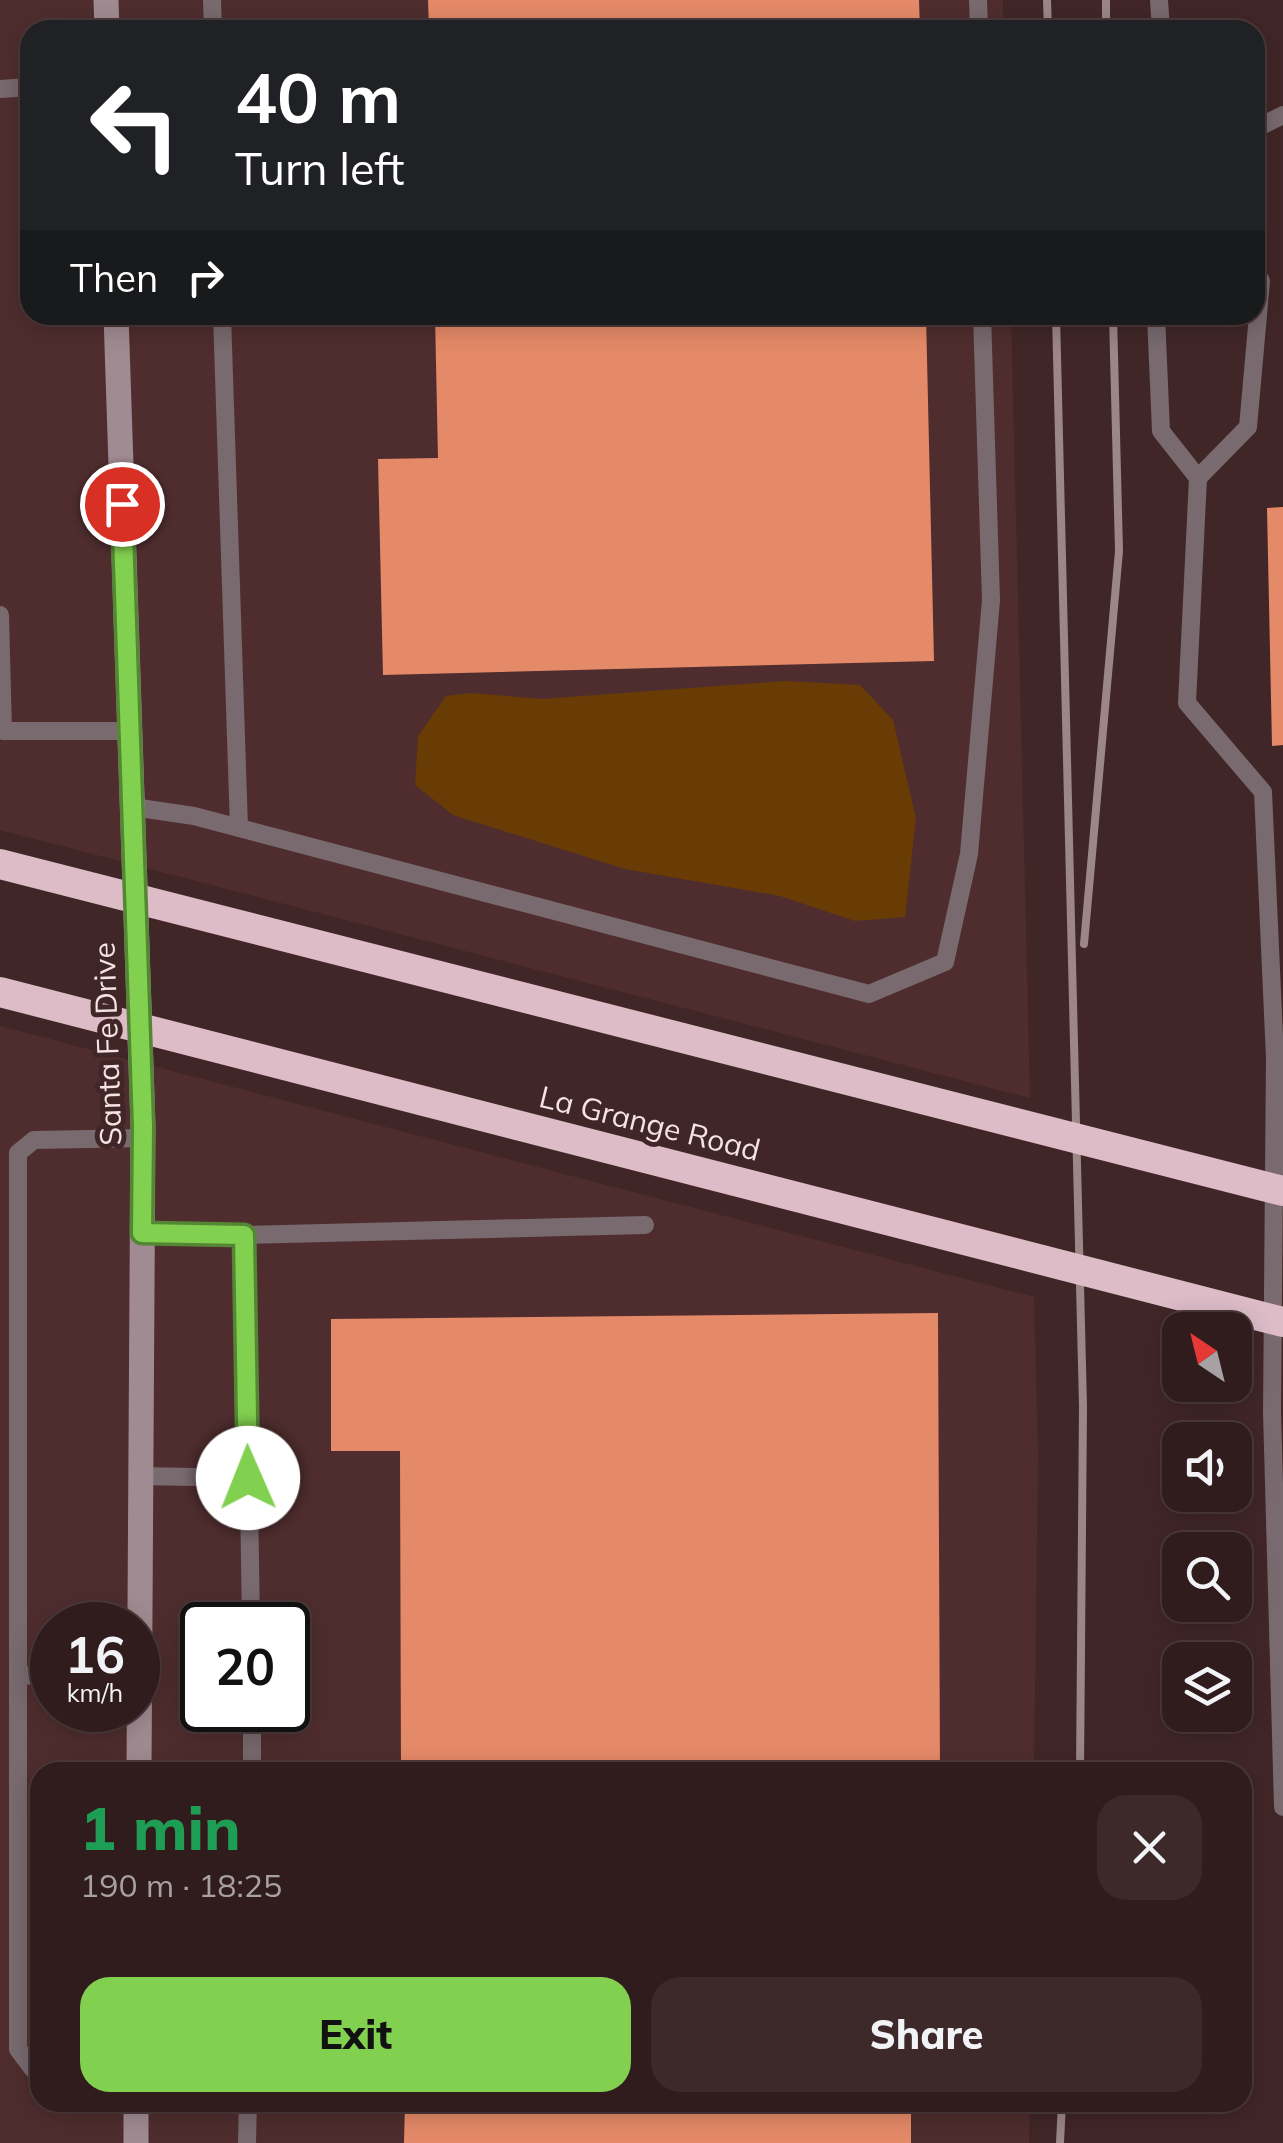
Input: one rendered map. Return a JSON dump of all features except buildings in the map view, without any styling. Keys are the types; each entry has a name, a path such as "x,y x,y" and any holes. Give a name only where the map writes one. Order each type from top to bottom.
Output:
{"highway":[{"path":"0,864 1283,1192"},
{"name":"La Grange Road","path":"0,992 1283,1322"}],"street":[{"name":"Santa Fe Drive","path":"116,325 143,1138 139,1602"},
{"name":"Santa Fe Drive","path":"138,1732 138,1762"},
{"path":"136,2112 136,2143"}],"lane":[{"path":"222,325 239,828"},
{"path":"132,806 194,816 869,994 945,962 969,854 992,600 982,325"},
{"path":"1156,325 1161,431 1198,478 1188,703 1263,792 1275,1058 1272,1412 1283,1807"},
{"path":"1198,478 1248,427 1257,325"},
{"path":"0,615 3,732 130,732"},
{"path":"30,2065 18,2049 18,1153 34,1140 143,1138"},
{"path":"142,1233 244,1235 645,1225"},
{"path":"244,1235 251,1602"},
{"path":"141,1476 248,1478"},
{"path":"18,1675 30,1675"},
{"path":"252,1732 252,1762"},
{"path":"247,2143 248,2112"}],"shaded area":[{"path":"0,0 1003,0 1003,20 20,20 20,325 1011,325 1030,1098 0,830"},
{"path":"785,681 860,685 893,720 916,818 905,917 855,921 780,896 625,869 453,815 415,785 418,736 446,696 469,693 542,699"},
{"path":"0,1026 1034,1297 1038,1455 1034,1762 30,1762 30,2112 1030,2112 1029,2143 0,2143"}],"railway":[{"path":"1047,0 1048,20"},
{"path":"1106,0 1106,20"},
{"path":"1056,325 1083,1406 1080,1762"},
{"path":"1084,944 1119,551 1113,325"},
{"path":"1060,2143 1062,2112"}],"route":[{"path":"122,504 143,1126 142,1233 244,1235 248,1478"}]}
